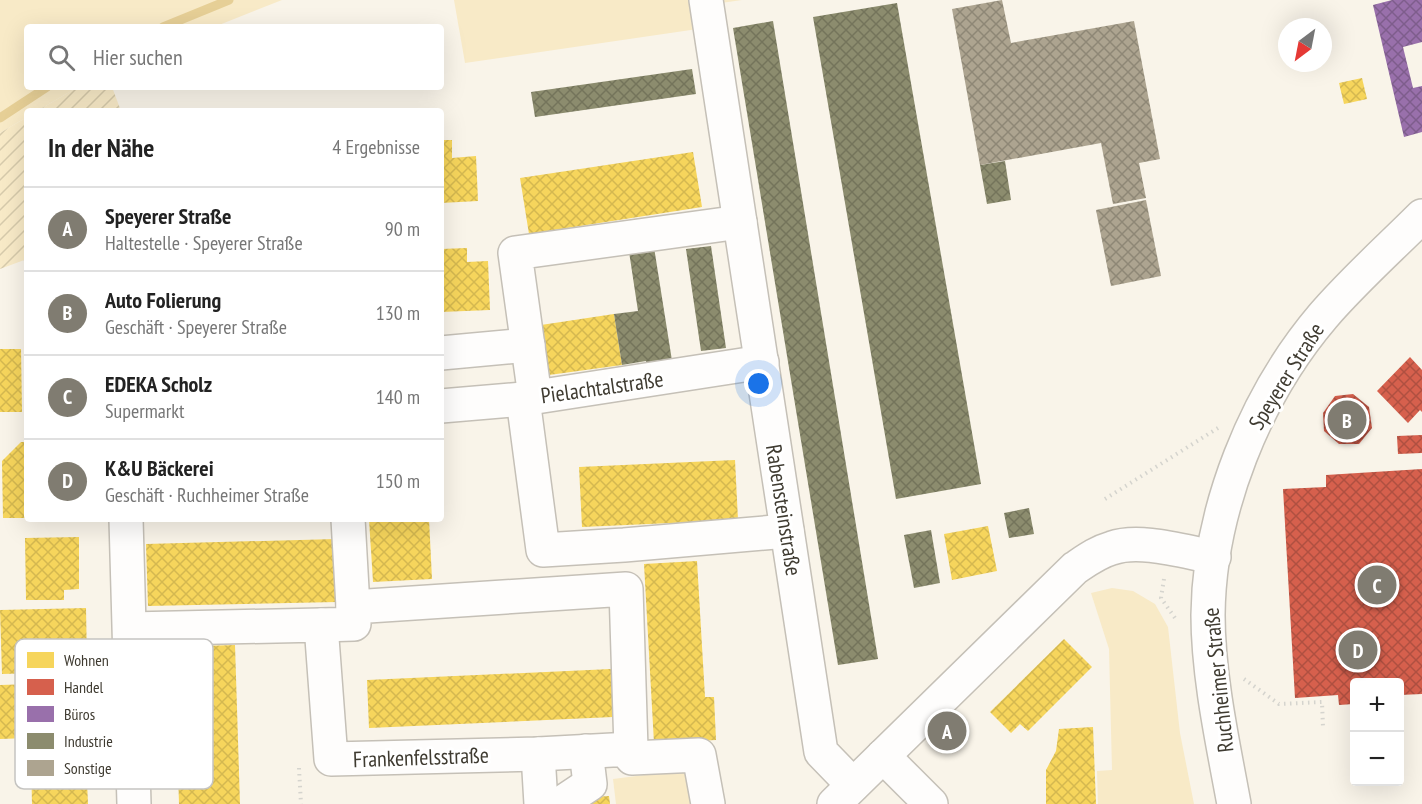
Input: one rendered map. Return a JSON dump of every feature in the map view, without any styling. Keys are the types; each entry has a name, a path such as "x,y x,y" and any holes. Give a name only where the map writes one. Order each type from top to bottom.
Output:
{"street":[{"name":"Rabensteinstraße","path":"706,0 821,752 844,795"},
{"name":"Speyerer Straße","path":"1214,556 1223,510 1233,476 1251,432 1290,361 1324,315 1422,216"},
{"path":"547,595 529,398 528,345 515,253 740,222"},
{"path":"444,353 528,345"},
{"name":"Pielachtalstraße","path":"444,406 529,398 762,362"},
{"path":"126,522 130,639"},
{"path":"130,629 354,624 348,522"},
{"path":"543,550 787,531"},
{"path":"844,795 1075,568 1114,547 1137,544 1214,556"},
{"path":"624,545 631,749"},
{"name":"Ruchheimer Straße","path":"1214,556 1208,616 1211,656 1216,702 1234,804"},
{"path":"353,607 627,589"},
{"name":"Frankenfelsstraße","path":"321,625 331,759 538,754 631,749 632,758 699,755 708,804"},
{"path":"560,804 590,784 586,751"},
{"path":"538,754 542,804"},
{"path":"883,756 931,804"},
{"path":"134,789 134,804"}],"path":[{"path":"1105,499 1221,426"},
{"path":"1211,656 1279,704 1322,702 1323,727"}],"shaded area":[{"path":"0,0 282,0 222,24 24,24 24,90 73,90 42,108 24,108 24,119 0,133"},
{"path":"454,0 742,0 721,3 725,25 465,63"},
{"path":"73,90 113,90 120,108 42,108"},
{"path":"24,119 24,260 0,269 0,133"},
{"path":"1112,588 1133,591 1155,604 1168,627 1180,733 1194,804 1098,804 1097,771 1112,770 1109,649 1091,593"},
{"path":"691,769 696,804 616,804 613,779"}],"building: Wohnen":[{"path":"1362,78 1367,99 1344,104 1339,83"},
{"path":"444,140 452,140 452,158 476,156 478,201 444,203"},
{"path":"693,152 702,207 529,234 520,178"},
{"path":"467,248 467,262 488,261 490,310 444,312 444,249"},
{"path":"614,314 622,365 549,375 541,325"},
{"path":"0,349 21,349 22,412 0,412"},
{"path":"21,442 24,442 24,518 3,518 2,461"},
{"path":"735,460 738,520 582,527 579,467"},
{"path":"369,522 429,522 432,579 373,582"},
{"path":"988,526 997,571 952,580 944,534"},
{"path":"79,537 79,589 64,590 64,600 26,600 25,538"},
{"path":"336,539 337,602 148,606 146,544"},
{"path":"697,561 705,697 714,697 716,740 654,743 644,564"},
{"path":"86,608 87,639 15,639 15,674 2,674 0,610"},
{"path":"1064,639 1092,667 1028,731 1020,724 1011,733 990,712"},
{"path":"235,645 240,804 179,804 179,789 213,789 213,646"},
{"path":"611,669 613,717 369,728 367,680"},
{"path":"0,685 15,685 15,738 0,739"},
{"path":"1093,727 1096,804 1046,804 1046,770 1056,751 1059,729"},
{"path":"32,789 87,789 88,804 32,804"},
{"path":"609,796 610,804 582,804 581,798"}],"building: Handel":[{"path":"1410,357 1422,370 1422,412 1420,410 1408,423 1377,391"},
{"path":"1353,394 1369,407 1372,428 1359,444 1339,444 1324,431 1323,413 1335,396"},
{"path":"1422,435 1422,453 1398,454 1397,436"},
{"path":"1422,469 1422,694 1404,695 1404,678 1350,678 1350,704 1339,705 1338,695 1295,698 1283,489 1326,487 1326,475"}],"building: Büros":[{"path":"1392,0 1422,0 1422,42 1403,47 1413,88 1422,86 1422,132 1404,137 1373,5"}],"building: Industrie":[{"path":"897,3 981,484 896,499 813,17"},
{"path":"773,21 878,659 838,665 733,28"},
{"path":"692,69 696,94 535,117 531,92"},
{"path":"1005,161 1011,200 987,204 980,165"},
{"path":"653,241 673,367 648,370 646,361 622,365 614,314 638,311 628,245"},
{"path":"711,246 726,348 701,351 686,249"},
{"path":"1029,508 1034,534 1009,538 1004,513"},
{"path":"931,530 940,583 914,588 904,535"}],"building: Sonstige":[{"path":"1002,0 1011,43 1134,21 1160,159 1139,163 1146,198 1113,204 1101,143 980,165 952,9"},
{"path":"1146,200 1161,276 1111,286 1096,210"}],"waterway":[{"path":"170,24 229,0"},
{"path":"0,118 42,90"}],"place":[{"name":"Auto Folierung","path":"1347,420"},
{"name":"EDEKA Scholz","path":"1377,585"},
{"name":"K&U Bäckerei","path":"1358,650"},
{"name":"Speyerer Straße","path":"947,731"}]}
